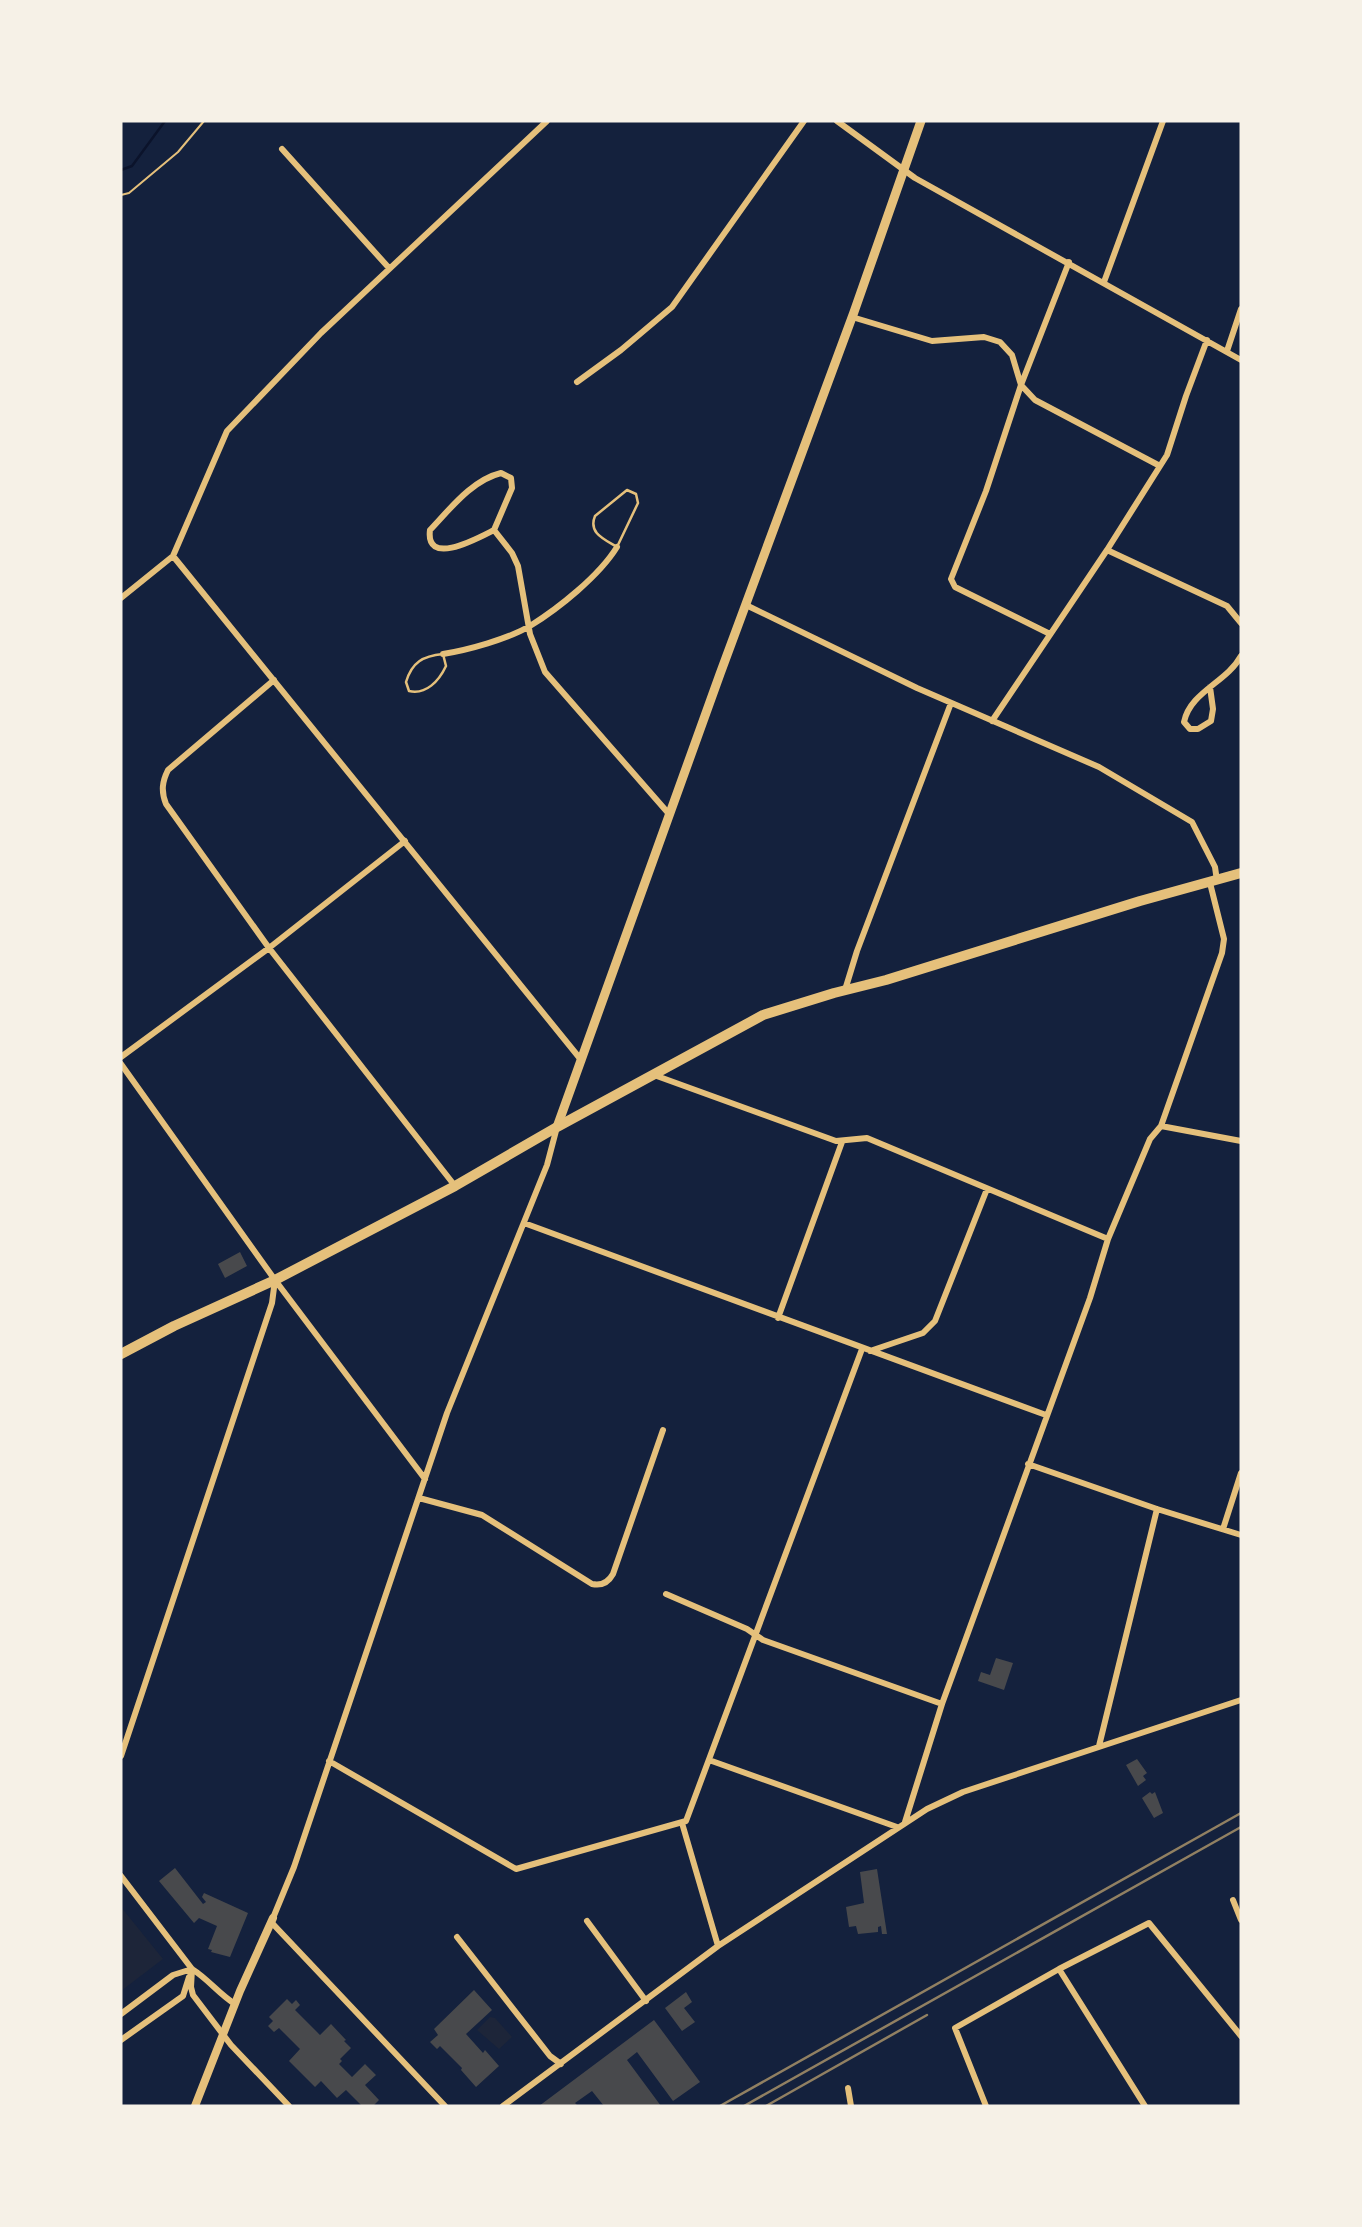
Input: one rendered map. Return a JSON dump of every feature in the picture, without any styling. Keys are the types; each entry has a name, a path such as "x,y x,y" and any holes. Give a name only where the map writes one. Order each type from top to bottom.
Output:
{"main road":[{"path":"557,1127 921,121"},
{"path":"121,1354 174,1326 275,1280 455,1186 763,1015 1241,873"}],"street":[{"path":"121,598 173,556 227,431 321,333 547,121"},
{"path":"577,382 621,351 672,307 804,121"},
{"path":"837,121 902,169 1241,360"},
{"path":"1104,282 1163,121"},
{"path":"282,149 389,268"},
{"path":"1050,634 955,587 951,579 986,491 1021,385 1069,262"},
{"path":"1227,351 1241,309"},
{"path":"852,317 932,341 992,338 1007,347 1021,385 1035,400 1160,466"},
{"path":"992,720 1107,550 1160,466 1172,442 1180,412 1207,340"},
{"path":"501,473 511,478 512,488 494,530 455,548 437,547 429,538 430,530 470,489 501,473"},
{"path":"494,530 512,553 518,566 528,627 545,672 669,814"},
{"path":"443,654 476,647 528,627 587,582 617,547"},
{"path":"1107,550 1227,606 1241,623"},
{"path":"173,556 582,1061"},
{"path":"746,604 951,703 1099,767 1192,822 1215,867 1213,882 1224,939 1222,953 1161,1126 1150,1139 1108,1239 1090,1298 942,1704 905,1822"},
{"path":"1210,687 1213,709 1211,721 1198,729 1191,729 1184,722 1186,709 1210,687 1234,667 1241,656"},
{"path":"274,680 174,764 164,778 162,787 166,804 269,947 455,1186"},
{"path":"845,990 857,951 951,703"},
{"path":"121,1057 405,841"},
{"path":"121,1064 275,1280 425,1479"},
{"path":"654,1075 842,1142 867,1138 1108,1239"},
{"path":"1161,1126 1241,1141"},
{"path":"195,2106 294,1867 447,1413 547,1165 557,1127"},
{"path":"778,1318 842,1142"},
{"path":"865,1350 923,1333 935,1321 987,1189"},
{"path":"524,1223 1046,1415"},
{"path":"121,1756 272,1303 275,1280"},
{"path":"329,1761 516,1869 686,1821 865,1350"},
{"path":"419,1498 481,1515 592,1584 605,1583 613,1574 663,1430"},
{"path":"1028,1464 1241,1535"},
{"path":"1223,1529 1241,1473"},
{"path":"1099,1746 1157,1509"},
{"path":"666,1594 747,1629 755,1636 942,1704"},
{"path":"503,2106 718,1946 927,1809 963,1792 1241,1700"},
{"path":"709,1760 897,1827"},
{"path":"682,1823 718,1946"},
{"path":"121,1876 192,1969 235,2004"},
{"path":"1233,1900 1241,1920"},
{"path":"273,1920 445,2106"},
{"path":"587,1921 646,2001"},
{"path":"986,2106 955,2028 1059,1969 1149,1923 1241,2036"},
{"path":"457,1937 550,2056 561,2064"},
{"path":"121,2014 173,1975 192,1969"},
{"path":"192,1969 193,1995 289,2106"},
{"path":"121,2040 183,1996 192,1969"},
{"path":"1059,1969 1145,2106"},
{"path":"848,2088 852,2106"}],"lane":[{"path":"632,491 638,498 638,503 617,547 597,534 593,521 595,516 623,492 632,491"},
{"path":"443,654 446,666 437,681 420,691 409,691 406,682 414,665 429,656 443,654"}],"path":[{"path":"121,195 129,193 178,152 204,121"}],"shaded area":[{"path":"121,1907 163,1959 121,1991"},
{"path":"490,2017 495,2018 512,2037 499,2049 477,2030"}],"building":[{"path":"240,1252 247,1266 225,1278 218,1264"},
{"path":"996,1658 1013,1663 1004,1690 978,1681 981,1672 990,1675"},
{"path":"1137,1759 1147,1773 1143,1776 1146,1780 1138,1786 1126,1765"},
{"path":"1155,1792 1163,1813 1154,1818 1142,1798"},
{"path":"175,1868 203,1904 206,1902 202,1897 204,1893 248,1913 230,1957 208,1949 217,1926 199,1918 194,1923 159,1881"},
{"path":"877,1869 887,1934 882,1934 881,1926 878,1927 878,1932 858,1934 856,1926 849,1927 846,1907 864,1903 860,1872"},
{"path":"474,1990 492,2010 466,2034 499,2066 476,2087 440,2046 437,2049 430,2042 438,2035 434,2029"},
{"path":"686,1992 692,2002 684,2008 695,2022 682,2031 665,2008"},
{"path":"287,1999 292,2004 296,2000 300,2005 295,2010 320,2035 331,2024 346,2040 344,2041 351,2048 340,2059 342,2061 339,2064 352,2077 365,2064 376,2075 365,2085 379,2100 373,2106 362,2106 346,2090 337,2098 321,2081 315,2087 289,2061 300,2049 279,2028 274,2032 268,2026 273,2021 269,2017"},
{"path":"654,2020 700,2082 673,2101 637,2052 627,2060 661,2106 604,2106 592,2091 575,2103 578,2106 539,2106"}],"waterway":[{"path":"121,170 132,166 165,121"}],"railway":[{"path":"720,2106 1241,1813"},
{"path":"744,2106 1241,1827"},
{"path":"766,2106 927,2015"}]}
